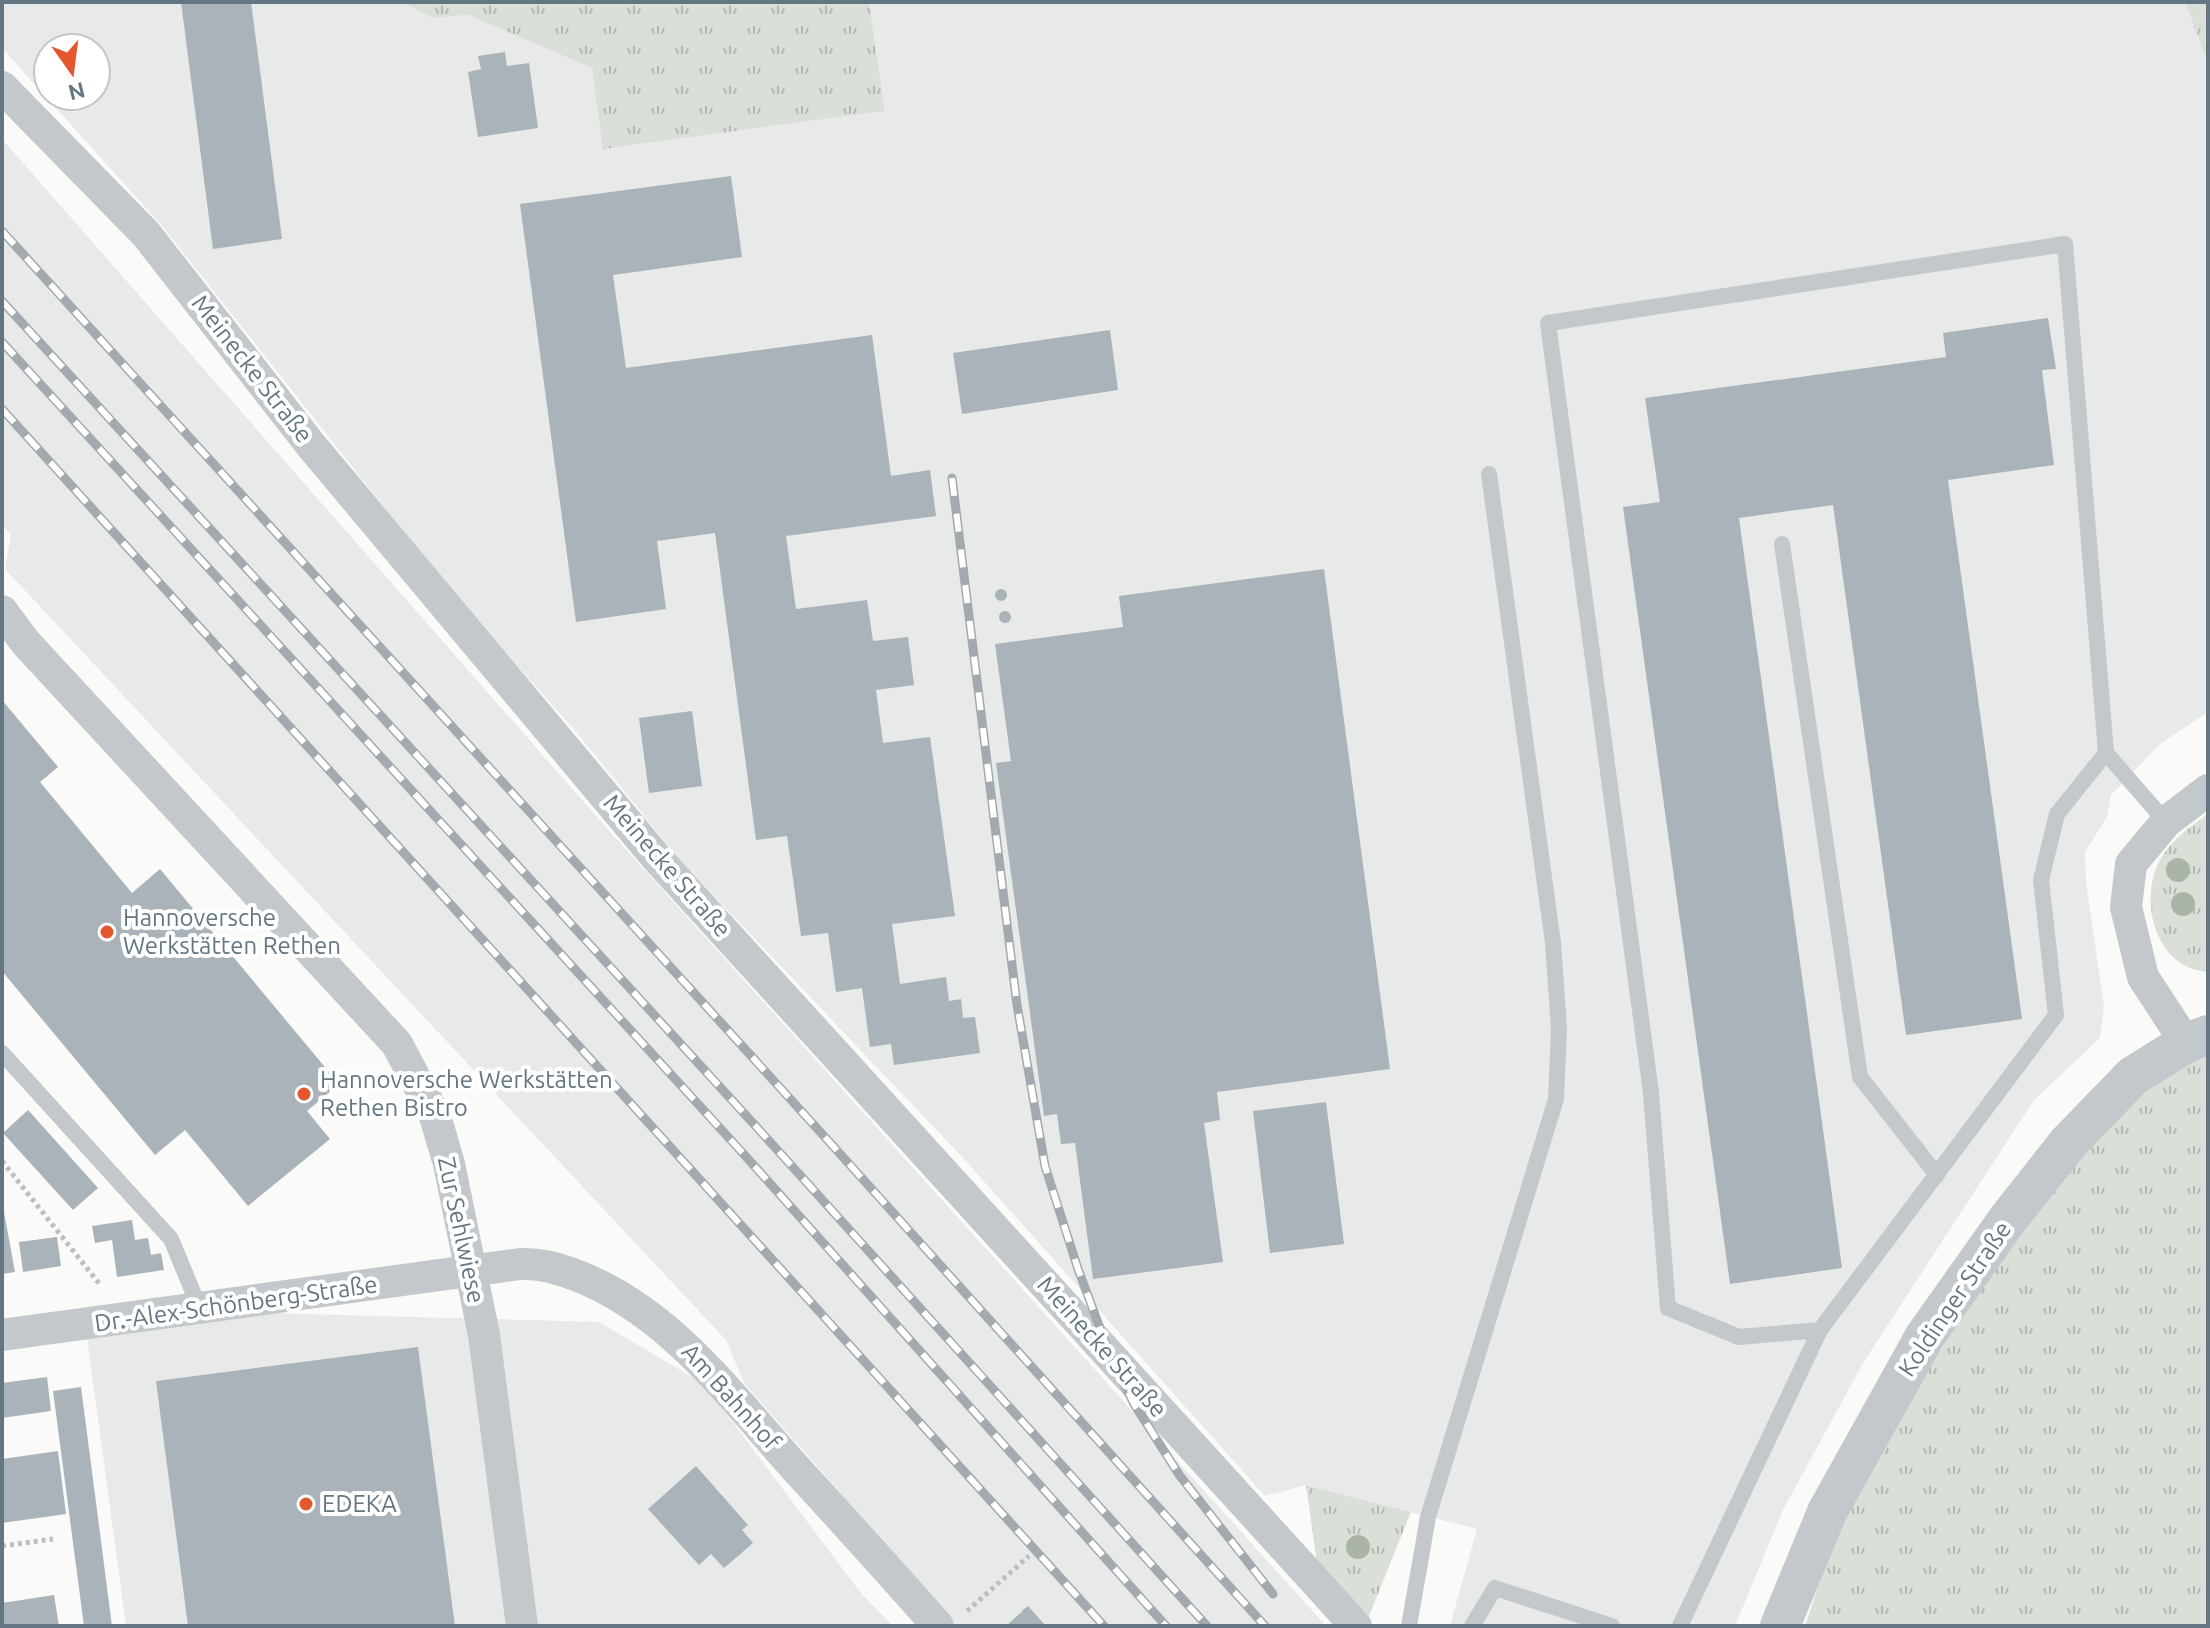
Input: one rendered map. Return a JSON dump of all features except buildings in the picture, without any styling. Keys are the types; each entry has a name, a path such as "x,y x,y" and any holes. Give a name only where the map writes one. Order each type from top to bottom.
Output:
{"street":[{"name":"Meinecke Straße","path":"2,87 146,234 310,444 656,857 1356,1626"},
{"name":"Zur Sehlwiese","path":"2,611 26,643 397,1044 435,1116 449,1164 484,1335 522,1626"},
{"path":"2197,1039 2143,977 2126,907 2131,864 2166,822 2208,790"},
{"name":"Koldinger Straße","path":"1780,1626 1827,1512 1925,1336 2008,1219 2068,1143 2133,1076 2197,1039"},
{"name":"Am Bahnhof","path":"470,1272 537,1263 591,1281 625,1298 678,1338 952,1619"},
{"name":"Dr.-Alex-Schönberg-Straße","path":"2,1335 470,1272"}],"lane":[{"path":"1820,1330 1739,1337 1668,1308 1651,1093 1548,323 2065,244 2106,753 2166,822"},
{"path":"1409,1626 1428,1517 1556,1099 1559,1028 1553,943 1489,474"},
{"path":"1782,544 1860,1077 1937,1175"},
{"path":"1680,1626 1820,1330 2056,1015 2041,880 2057,814 2106,753"},
{"path":"2,1053 171,1239 200,1309"},
{"path":"1472,1626 1495,1588 1612,1626"}],"path":[{"path":"2,1161 127,1318"},
{"path":"2,1546 53,1539"},
{"path":"952,1619 1029,1556"}],"shaded area":[{"path":"2,2 403,2 432,18 468,15 592,68 604,149 885,111 869,2 2185,2 2208,64 2208,712 2160,744 2111,795 2107,817 2085,852 2086,882 2104,1006 2100,1038 2034,1100 1863,1363 1783,1510 1735,1626 1450,1626 1477,1529 1306,1485 1265,1496 964,1159 681,861 577,733 448,588 163,227 60,112 112,112 112,32 32,32 32,81 2,48"},
{"path":"2,139 604,825 1326,1626 957,1626 744,1383 726,1340 5,569 11,535 2,525"},
{"path":"83,1308 599,1322 704,1384 860,1592 893,1626 126,1626"}],"green space":[{"path":"403,2 869,2 885,111 603,149 592,68 468,15 432,18"},
{"path":"2185,2 2208,2 2208,64"},
{"path":"2208,814 2208,972 2190,968 2176,960 2165,948 2152,918 2151,901 2156,869 2163,855 2178,837"},
{"path":"2208,1051 2208,1626 1805,1626 1838,1526 1940,1340 2081,1152 2139,1087"},
{"path":"1306,1485 1411,1512 1369,1616 1317,1563"}],"railway":[{"path":"2,231 1265,1626"},
{"path":"2,301 762,1133 1207,1626"},
{"path":"2,342 740,1150 1166,1626"},
{"path":"2,409 1104,1626"},
{"path":"952,478 1017,1005 1045,1166 1110,1355 1134,1404 1180,1476 1273,1594"}],"place":[{"name":"Hannoversche Werkstätten Rethen","path":"107,932"},
{"name":"Hannoversche Werkstätten Rethen Bistro","path":"304,1094"},
{"name":"EDEKA","path":"306,1504"}]}
